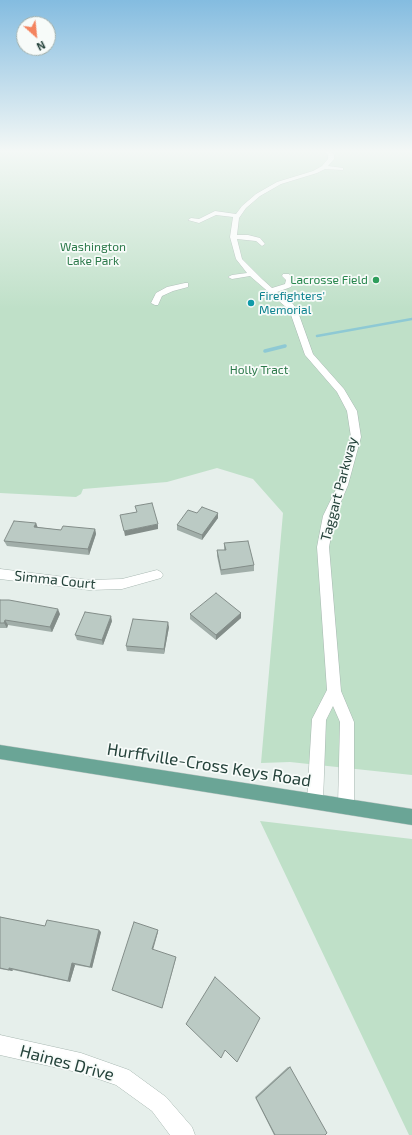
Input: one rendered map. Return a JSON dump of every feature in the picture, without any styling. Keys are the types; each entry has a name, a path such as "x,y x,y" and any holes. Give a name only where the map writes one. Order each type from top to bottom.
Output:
{"main road":[{"name":"Hurffville-Cross Keys Road","path":"0,752 412,817"}],"street":[{"path":"191,220 205,219 214,213 237,216 249,203"},
{"name":"Taggart Parkway","path":"237,216 233,237 234,247 239,259 251,274 290,306 294,312 309,355 341,391 352,411 356,437 343,485 329,516 323,547 334,691 347,722 346,806"},
{"path":"233,237 258,239 262,244"},
{"path":"232,277 251,274"},
{"path":"271,291 288,285 290,280 286,276"},
{"path":"156,303 159,295 170,289 185,285"},
{"name":"Simma Court","path":"0,574 89,585 122,584 157,575"},
{"path":"315,801 319,719 334,691"},
{"name":"Haines Drive","path":"0,1045 81,1063 122,1077 159,1104 184,1135"}],"green space":[{"path":"0,203 412,203 412,775 290,762 261,763 283,513 253,479 217,468 167,482 83,489 81,494 76,497 0,493"},
{"path":"260,821 412,839 412,1135 409,1135"}],"building":[{"path":"152,503 158,524 124,531 120,515 137,512 135,506"},
{"path":"202,507 218,513 202,535 177,525 188,510 197,513"},
{"path":"14,521 36,523 34,527 61,530 63,526 95,529 88,549 4,541"},
{"path":"248,541 254,565 221,570 217,550 226,550 224,543"},
{"path":"216,593 241,613 216,635 190,614"},
{"path":"0,600 9,600 58,609 50,627 5,620 4,623 0,623"},
{"path":"85,612 111,616 102,640 75,635"},
{"path":"133,619 168,622 164,649 126,646"},
{"path":"0,917 45,926 47,920 99,930 90,967 72,963 68,981 9,968 9,970 0,968"},
{"path":"134,922 158,930 152,949 176,957 162,1008 112,990"},
{"path":"215,977 260,1018 237,1062 225,1050 221,1058 186,1024"},
{"path":"290,1067 327,1133 325,1135 275,1135 256,1098"}],"waterway":[{"path":"317,336 412,319"},
{"path":"265,351 285,346"}],"place":[{"name":"Lacrosse Field","path":"376,280"},
{"name":"Firefighters' Memorial","path":"251,303"}],"park label":[{"name":"Washington Lake Park","path":"93,254"},
{"name":"Holly Tract","path":"259,370"}]}
